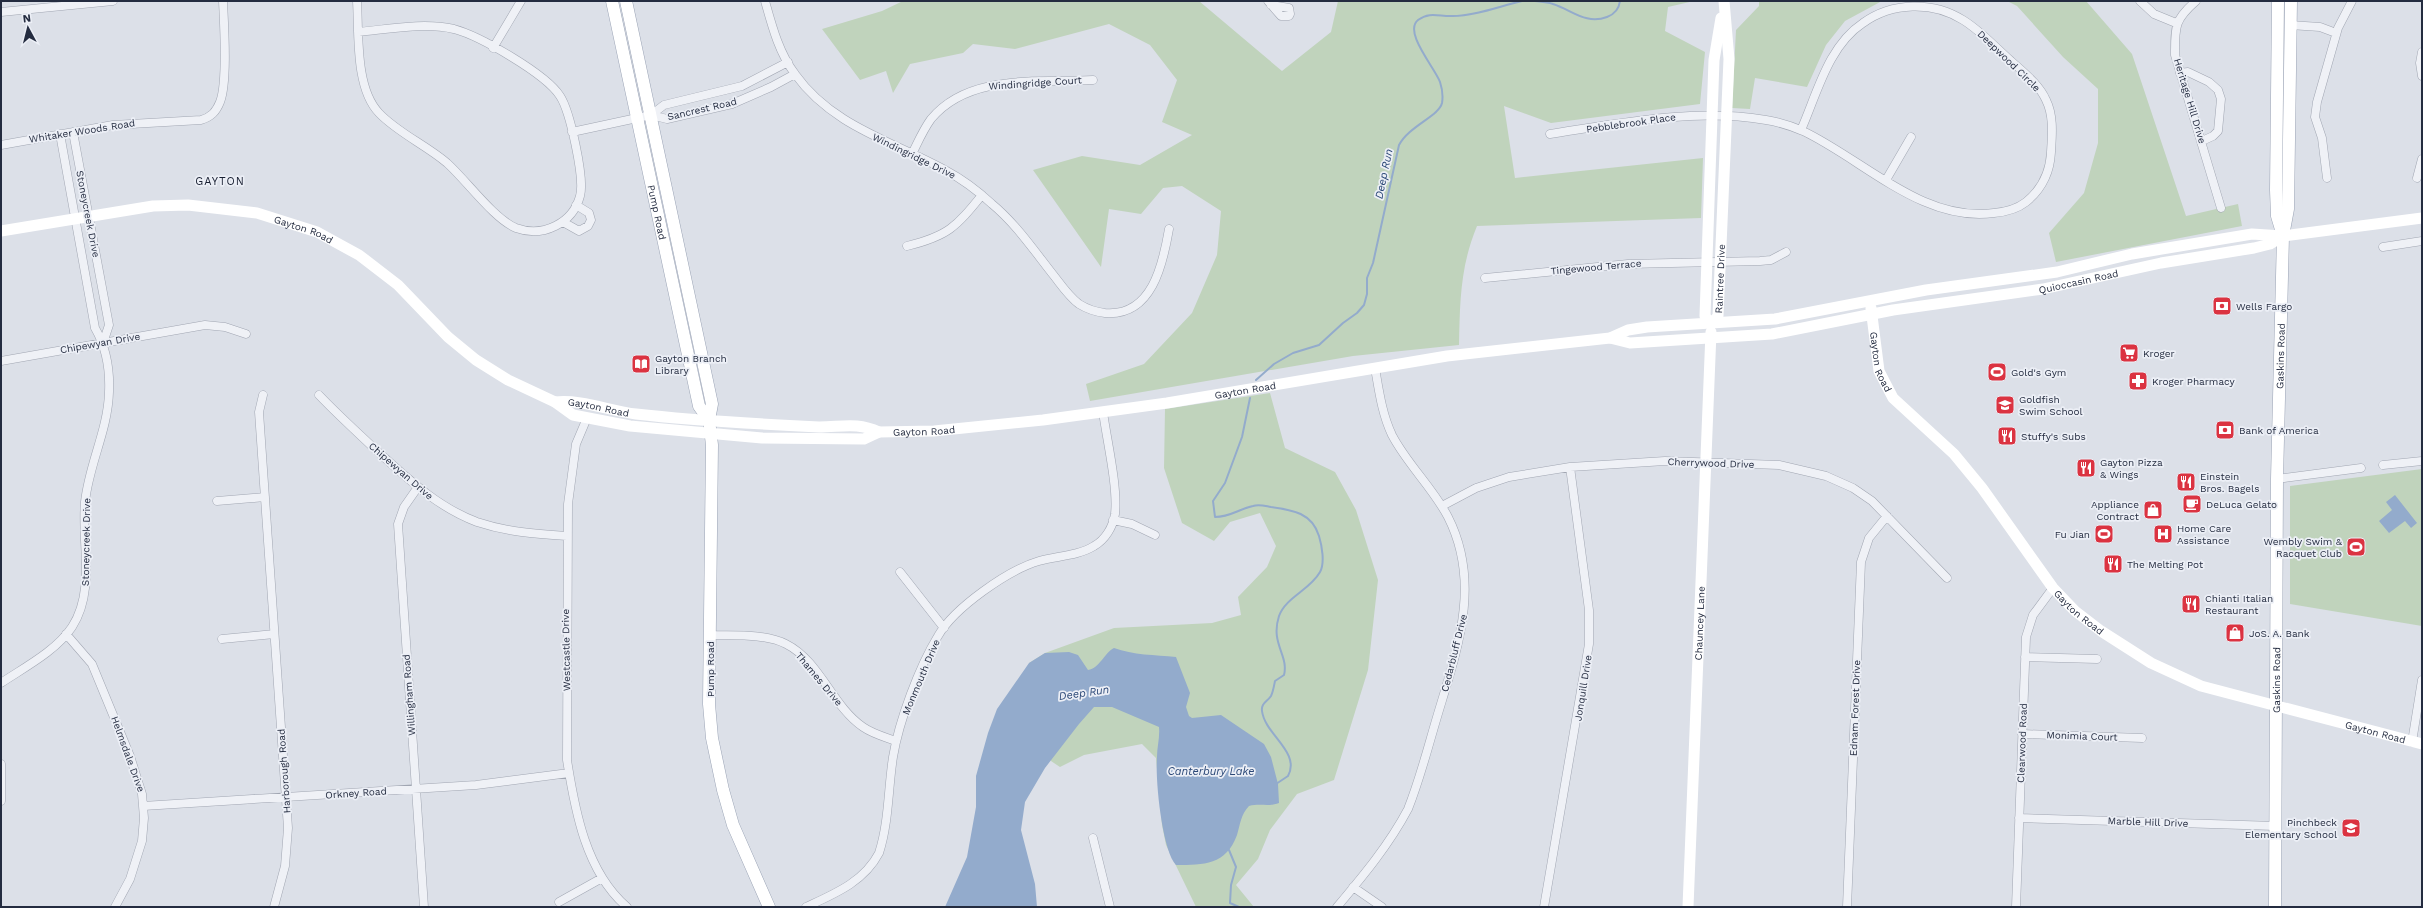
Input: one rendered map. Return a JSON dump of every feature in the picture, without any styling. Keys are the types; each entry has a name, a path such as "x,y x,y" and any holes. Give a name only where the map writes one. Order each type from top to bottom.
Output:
{"main road":[{"name":"Pump Road","path":"612,1 699,406 709,420"},
{"name":"Pump Road","path":"626,1 712,404 709,420 711,433 709,704 712,738 719,773 733,825 769,907"},
{"name":"Gaskins Road","path":"2278,1 2277,216 2283,236"},
{"name":"Gaskins Road","path":"2275,907 2277,479 2283,236 2288,209 2291,1"}],"street":[{"path":"1,12 113,1"},
{"name":"Whitaker Woods Road","path":"1,145 136,122 201,120 211,116 220,103 223,85 223,1"},
{"path":"357,1 359,32 364,90 378,113 441,158 508,224 522,230 536,231 554,227 563,222 580,197 581,176 566,107 550,83 464,32 442,27 359,32"},
{"path":"493,48 521,1"},
{"name":"Windingridge Drive","path":"765,1 777,38 788,62 795,74 811,92 843,120 945,170 982,195 1015,226 1068,294 1080,304 1094,311 1105,313 1122,311 1143,298 1160,273 1170,229"},
{"name":"Raintree Drive","path":"1724,1 1729,59 1718,316 1711,324 1705,316 1714,60 1724,1"},
{"path":"2140,1 2154,14 2176,23 2182,14 2196,1"},
{"path":"2327,178 2322,138 2315,117 2317,102 2336,33 2352,1"},
{"name":"Deepwood Circle","path":"1713,116 1766,120 1801,130 1924,202 1946,211 1977,215 2015,208 2036,194 2048,173 2052,119 2046,100 2032,81 1977,30 1962,19 1949,13 1928,7 1897,8 1869,19 1845,39 1834,54 1801,130"},
{"name":"Heritage Hill Drive","path":"2176,23 2175,55 2221,208"},
{"path":"2290,25 2320,27 2336,33"},
{"path":"2422,52 2420,63 2422,76"},
{"name":"Sancrest Road","path":"572,132 651,115 664,105 742,86 788,62"},
{"path":"2180,73 2188,72 2209,82 2218,90 2222,99 2218,131 2213,136 2202,141"},
{"name":"Sancrest Road","path":"651,115 667,119 732,104 771,87 795,74"},
{"name":"Windingridge Court","path":"912,154 932,118 948,103 971,90 994,85 1093,80"},
{"name":"Pebblebrook Place","path":"1550,134 1656,117 1713,116"},
{"name":"Stoneycreek Drive","path":"73,132 109,325 103,343"},
{"name":"Stoneycreek Drive","path":"1,683 58,644 79,613 84,597 85,502 90,471 107,412 110,379 103,343 95,328 60,134"},
{"path":"1886,180 1911,137"},
{"path":"2417,178 2422,159"},
{"path":"907,246 930,240 951,230 982,195"},
{"path":"563,222 579,230 588,226 591,220 589,213 576,204"},
{"name":"Gayton Road","path":"1,231 75,217 153,206 188,205 257,213 317,232 372,264 398,285 448,337 481,363 522,388 555,402 573,415 630,426 762,438 864,440 879,432"},
{"name":"Quioccasin Road","path":"1870,300 2057,272 2132,254 2252,234 2283,236 2422,218"},
{"name":"Quioccasin Road","path":"1872,314 1939,302 2043,289 2161,263 2254,248 2270,244 2283,236"},
{"path":"2383,247 2422,241"},
{"name":"Tingewood Terrace","path":"1485,278 1628,264 1771,260 1786,252"},
{"name":"Gayton Road","path":"555,402 567,401 620,412 787,426 865,426 879,432 934,431 1103,412 1447,356 1610,338 1628,330 1640,328 1775,320 1870,300 1879,371 1893,398 1934,434 1963,464 2054,588 2075,611 2101,631 2151,664 2201,686 2417,743"},
{"name":"Gayton Road","path":"1610,338 1630,343 1772,334 1872,314"},
{"name":"Chauncey Lane","path":"1688,907 1711,324"},
{"name":"Chipewyan Drive","path":"1,361 205,325 225,327 246,334"},
{"name":"Cedarbluff Drive","path":"1336,907 1393,836 1412,799 1462,629 1466,604 1464,569 1459,545 1442,506 1392,434 1384,416 1375,368"},
{"name":"Harborough Road","path":"264,395 259,412 288,842 283,879 274,907"},
{"name":"Chipewyan Drive","path":"319,395 418,487 461,515 490,526 513,532 567,536"},
{"name":"Monmouth Drive","path":"806,907 844,889 856,881 875,860 882,844 896,741 914,690 933,645 944,628 959,612 1007,576 1038,561 1076,553 1094,546 1109,530 1113,520 1114,496 1103,412"},
{"name":"Westcastle Drive","path":"586,418 576,444 572,466 567,536 566,738 569,773 594,864 607,888 627,907"},
{"path":"2383,465 2422,461"},
{"name":"Cherrywood Drive","path":"1442,506 1476,488 1509,477 1570,467 1633,462 1706,462 1779,465 1810,470 1853,488 1872,501 1947,578"},
{"name":"Jonquill Drive","path":"1544,907 1589,644 1589,610 1570,467"},
{"path":"2277,479 2361,468"},
{"name":"Willingham Road","path":"418,487 404,507 398,524 424,907"},
{"path":"217,501 265,497"},
{"name":"Ednam Forest Drive","path":"1847,907 1861,562 1869,538 1887,516"},
{"path":"1113,520 1132,524 1155,535"},
{"path":"900,572 907,584 944,628"},
{"name":"Clearwood Road","path":"2016,907 2026,637 2029,623 2041,603 2054,588"},
{"name":"Helmsdale Drive","path":"66,634 85,653 98,676 139,779 143,806 142,841 138,859 115,907"},
{"path":"222,639 274,634"},
{"name":"Thames Drive","path":"710,635 763,638 786,644 809,664 854,720 877,735 896,741"},
{"path":"2025,657 2097,659"},
{"path":"2417,743 2422,680"},
{"name":"Monimia Court","path":"2022,734 2142,738"},
{"path":"1,764 1,801"},
{"name":"Orkney Road","path":"143,806 476,785 569,773"},
{"name":"Marble Hill Drive","path":"2020,818 2276,826"},
{"path":"1093,838 1110,907"},
{"path":"559,902 602,878"},
{"path":"1353,887 1382,907"}],"green space":[{"path":"903,1 1199,1 1282,71 1331,32 1338,1 1694,1 1668,7 1665,31 1705,52 1700,104 1551,123 1504,106 1515,178 1703,158 1701,218 1477,226 1471,241 1464,270 1459,345 1353,356 1090,401 1086,384 1144,364 1192,313 1217,255 1221,211 1182,186 1163,188 1141,214 1109,209 1101,267 1033,170 1082,156 1140,165 1192,135 1162,122 1177,80 1150,45 1109,24 1015,49 973,44 963,53 910,64 893,93 886,71 860,80 822,29 882,11"},
{"path":"1759,1 1882,1 1845,21 1826,45 1807,87 1755,78 1750,109 1732,108 1736,30 1759,6"},
{"path":"2007,1 2086,1 2132,54 2186,216 2238,204 2242,226 2056,262 2049,233 2084,193 2098,143 2098,89 2063,57 2017,6"},
{"path":"1270,393 1285,448 1335,472 1356,510 1378,580 1368,670 1334,780 1297,794 1270,830 1258,859 1236,885 1254,907 1196,907 1166,845 1162,825 1156,758 1142,744 1084,755 1060,767 1051,761 1029,663 1045,653 1114,628 1212,623 1241,615 1238,597 1267,567 1276,546 1260,513 1230,522 1214,541 1182,523 1164,468 1165,409"},
{"name":"Wembly Swim & Racquet Club","path":"2422,469 2422,626 2290,604 2290,486"}],"water":[{"path":"2395,495 2417,523 2411,528 2405,521 2389,533 2379,521 2392,510 2386,502"},
{"name":"Canterbury Lake","path":"1114,648 1136,653 1176,657 1190,693 1186,707 1189,716 1192,718 1221,715 1264,744 1271,757 1278,784 1279,803 1272,805 1249,806 1242,816 1237,835 1232,845 1220,858 1196,865 1176,865 1171,857 1167,845 1160,814 1157,781 1159,727 1112,707 1094,707 1045,768 1025,802 1021,830 1035,884 1037,907 945,907 967,857 976,807 976,776 988,733 997,709 1029,663 1045,653 1069,652 1078,655 1088,670 1096,666 1107,653"}],"waterway":[{"name":"Deep Run","path":"1256,380 1274,364 1293,353 1319,345 1343,323 1357,313 1364,305 1367,294 1367,278 1373,263 1399,145 1410,132 1440,108 1442,103 1440,82 1414,33 1414,26 1418,20 1422,17 1431,15 1461,16 1522,1"},
{"name":"Deep Run","path":"1535,1 1551,3 1579,16 1592,19 1607,17 1614,13 1618,9 1620,1"},
{"name":"Deep Run","path":"1250,398 1242,437 1225,483 1213,501 1215,517 1225,516 1248,507 1258,505 1294,511 1307,518 1316,528 1322,554 1322,568 1316,578 1292,598 1282,609 1279,616 1277,634 1284,661 1284,675 1275,681 1272,694 1263,704 1262,708 1269,728 1290,759 1291,767 1288,776 1276,784"},
{"path":"1229,850 1236,867 1231,885 1230,903 1239,907"}],"place":[{"name":"Wells Fargo","path":"2222,306"},
{"name":"Kroger","path":"2129,353"},
{"name":"Gayton Branch Library","path":"641,364"},
{"name":"Gold's Gym","path":"1997,372"},
{"name":"Kroger Pharmacy","path":"2138,381"},
{"name":"Goldfish Swim School","path":"2005,405"},
{"name":"Bank of America","path":"2225,430"},
{"name":"Stuffy's Subs","path":"2007,436"},
{"name":"Gayton Pizza & Wings","path":"2086,468"},
{"name":"Einstein Bros. Bagels","path":"2186,482"},
{"name":"DeLuca Gelato","path":"2192,504"},
{"name":"Appliance Contract","path":"2153,510"},
{"name":"Fu Jian","path":"2104,534"},
{"name":"Home Care Assistance","path":"2163,534"},
{"name":"Wembly Swim & Racquet Club","path":"2356,547"},
{"name":"The Melting Pot","path":"2113,564"},
{"name":"Chianti Italian Restaurant","path":"2191,604"},
{"name":"JoS. A. Bank","path":"2235,633"},
{"name":"Pinchbeck Elementary School","path":"2351,828"}],"district":[{"name":"GAYTON","path":"220,181"}]}
